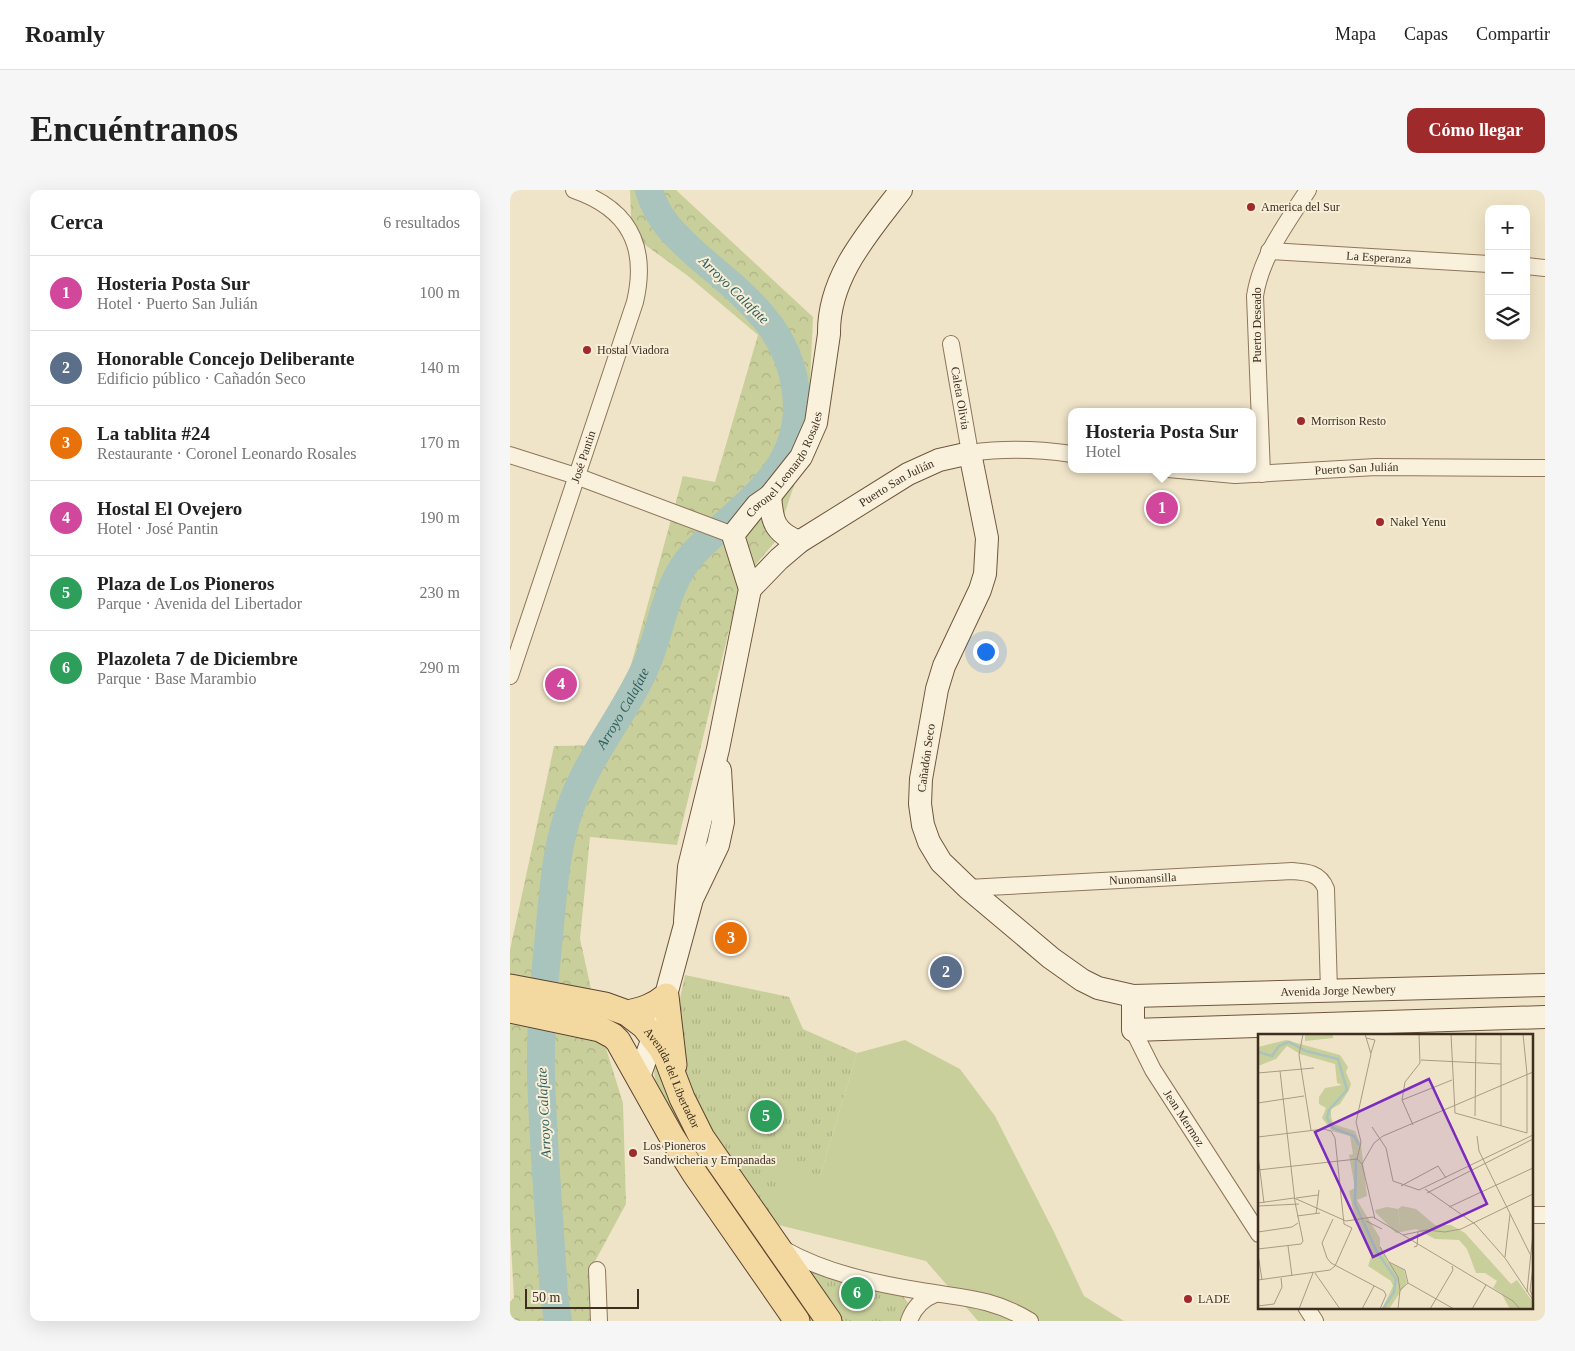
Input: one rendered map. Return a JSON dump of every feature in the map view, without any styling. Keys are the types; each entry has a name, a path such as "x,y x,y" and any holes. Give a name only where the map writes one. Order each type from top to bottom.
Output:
{"main road":[{"name":"Avenida del Libertador","path":"510,987 616,1009 644,1026 661,1048 674,1075 682,1098 702,1138 829,1321"},
{"path":"616,1009 654,1006 666,996"},
{"path":"666,996 674,1075"},
{"path":"510,1010 600,1029 618,1041 694,1174 797,1321"}],"street":[{"name":"José Pantin","path":"510,676 640,284 640,265 632,236 625,223 601,201 574,190"},
{"name":"Coronel Leonardo Rosales","path":"728,534 757,505 770,496 801,457 816,423 829,334 828,320 837,286 854,254 901,190"},
{"name":"Puerto Deseado","path":"1262,474 1254,296 1261,269 1269,251 1308,190"},
{"name":"La Esperanza","path":"1269,251 1485,264"},
{"path":"1530,266 1545,268"},
{"name":"Caleta Olivia","path":"952,344 970,453"},
{"name":"Puerto San Julián","path":"750,589 779,558 799,542 908,474 939,460 970,453 1017,449 1068,453"},
{"name":"Cañadón Seco","path":"970,453 987,538 986,574 944,666 937,689 921,779 920,804 923,825 933,849 941,862 968,888 1067,971 1098,988 1132,996"},
{"path":"510,455 576,476 728,534 750,589 718,749 689,867 685,920 654,1038 639,1077"},
{"name":"Puerto San Julián","path":"1203,473 1221,475 1262,474 1376,467 1545,468"},
{"path":"770,496 772,518 785,536 799,542"},
{"name":"Nunomansilla","path":"968,888 1292,871 1311,873 1323,882 1327,898 1329,991"},
{"name":"Avenida Jorge Newbery","path":"1132,996 1545,986"},
{"path":"1405,989 1406,1021"},
{"name":"Jean Mermoz","path":"1132,996 1133,1030 1153,1070 1253,1217 1258,1231"},
{"path":"1133,1030 1545,1017"},
{"path":"1532,1215 1545,1215"},
{"path":"777,1246 809,1263 838,1273 875,1283 993,1303 1030,1321"},
{"path":"597,1270 599,1321"},
{"path":"909,1321 918,1305 926,1298 935,1294"},
{"path":"1307,1308 1315,1321"}],"green space":[{"path":"630,190 676,190 813,317 807,447 775,542 756,564 729,630 677,845 590,837 580,939 600,1029 623,1103 626,1204 593,1265 596,1321 510,1321 510,1302 514,1298 510,1228 510,950 554,746 609,745 683,476 715,482 758,335 688,276 637,239 631,218"},
{"path":"685,975 789,997 803,1029 857,1053 820,1176 766,1222 686,1096 679,1003"},
{"path":"905,1040 960,1069 995,1116 1084,1296 1124,1321 978,1321 926,1261 766,1222 781,1165 820,1176 857,1053"},
{"path":"656,1061 818,1321 804,1321 669,1113 655,1080 654,1067"},
{"path":"800,1265 844,1283 903,1296 908,1303 903,1321 840,1321"}],"waterway":[{"name":"Arroyo Calafate","path":"558,1321 554,1296 545,1157 541,1036 553,893 557,861 568,813 581,781 645,668 670,594 683,567 693,554 744,507 775,473 787,454 794,432 797,408 795,382 789,360 767,322 737,289 676,236 657,210 649,190"}],"place":[{"name":"America del Sur","path":"1251,207"},
{"name":"Hostal Viadora","path":"587,350"},
{"name":"Morrison Resto","path":"1301,421"},
{"name":"Hosteria Posta Sur","path":"1162,508"},
{"name":"Nakel Yenu","path":"1380,522"},
{"name":"Hostal El Ovejero","path":"561,684"},
{"name":"La tablita #24","path":"731,938"},
{"name":"Honorable Concejo Deliberante","path":"946,972"},
{"name":"Plaza de Los Pioneros","path":"766,1116"},
{"name":"Los Pioneros Sandwicheria y Empanadas","path":"633,1153"},
{"name":"Plazoleta 7 de Diciembre","path":"857,1293"},
{"name":"LADE","path":"1188,1299"}]}
